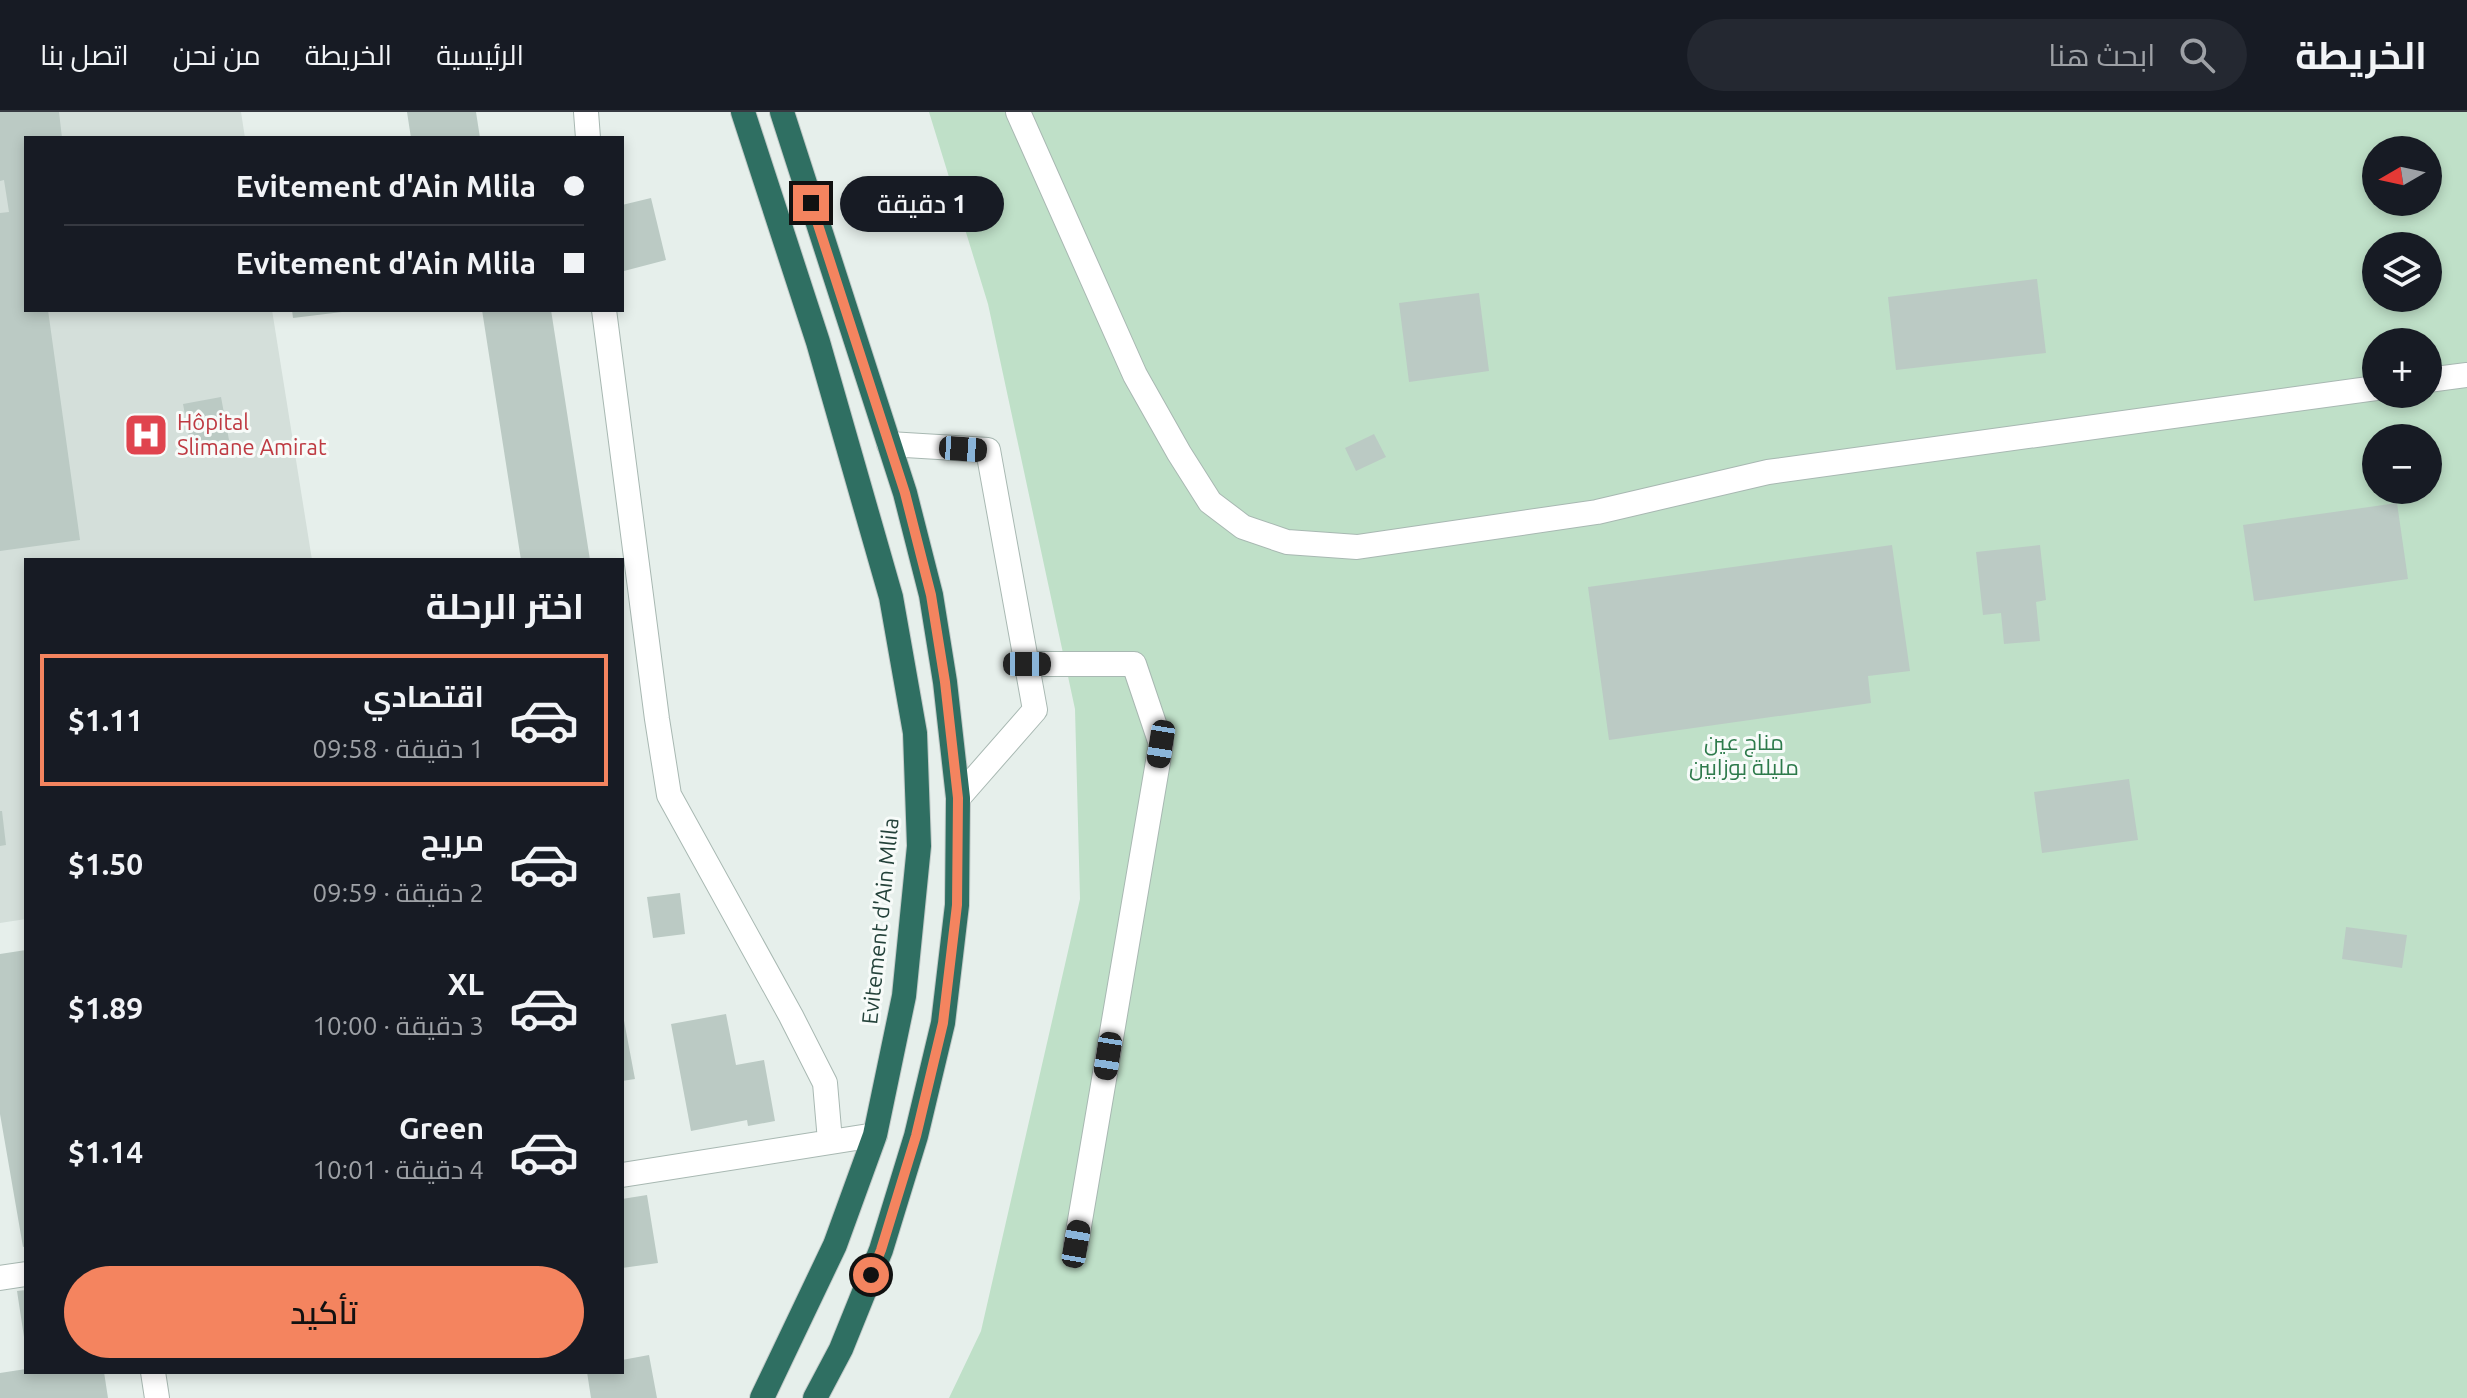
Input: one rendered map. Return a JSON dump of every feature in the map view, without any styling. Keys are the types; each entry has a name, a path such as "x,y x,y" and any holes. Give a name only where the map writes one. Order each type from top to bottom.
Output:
{"highway":[{"name":"Evitement d'Ain Mlila","path":"743,112 818,342 891,597 915,733 917,861 904,996 875,1135 835,1245 762,1398"},
{"path":"782,112 905,493 931,595 945,682 958,798 957,905 943,1023 916,1136 881,1250 841,1349 815,1398"}],"street":[{"path":"586,112 588,136"},
{"path":"1018,112 1135,375 1179,453 1210,502 1243,527 1287,542 1357,547 1597,512 1768,472 2362,390"},
{"path":"604,312 669,795 825,1083 830,1141"},
{"path":"2442,378 2467,375"},
{"path":"889,444 988,450 1035,710 958,798"},
{"path":"1027,664 1134,664 1161,744 1076,1244"},
{"path":"624,1175 875,1135"},
{"path":"0,1278 24,1274"},
{"path":"153,1374 157,1398"}],"shaded area":[{"name":"Hôpital Slimane Amirat","path":"0,112 241,112 245,136 24,136 24,312 272,312 312,558 24,558 24,919 0,923"}],"green space":[{"name":"مناج عين مليلة بوزابين","path":"929,112 2467,112 2467,1398 949,1398 981,1331 1080,899 1075,709 988,304"}],"building":[{"path":"0,112 59,112 62,136 24,136 24,312 48,312 80,540 0,551 0,213 9,212 4,180 0,181"},
{"path":"407,112 476,112 480,136 411,136"},
{"path":"651,198 666,260 624,271 624,205"},
{"path":"2037,279 2046,353 1896,370 1888,297"},
{"path":"1479,293 1489,371 1409,382 1399,303"},
{"path":"292,312 342,312 293,318"},
{"path":"482,312 551,312 590,558 521,558"},
{"path":"221,397 229,440 191,447 183,404"},
{"path":"1374,434 1386,457 1356,471 1345,448"},
{"path":"2397,504 2408,579 2254,601 2243,525"},
{"path":"1892,545 1910,671 1868,676 1871,703 1609,740 1588,587"},
{"path":"2040,545 2046,600 2036,602 2040,641 2004,644 2001,613 1983,615 1976,552"},
{"path":"2129,779 2138,840 2042,853 2034,792"},
{"path":"0,811 6,845 0,846"},
{"path":"680,893 685,934 653,938 647,897"},
{"path":"2346,927 2407,935 2402,968 2342,959"},
{"path":"24,950 23,1247 0,1114 0,954"},
{"path":"726,1014 736,1065 764,1060 775,1121 748,1126 747,1120 691,1131 671,1024"},
{"path":"624,1021 635,1079 624,1081"},
{"path":"647,1195 658,1263 624,1268 624,1199"},
{"path":"24,1290 24,1337 17,1291"},
{"path":"649,1355 657,1398 591,1398 587,1374 624,1374 624,1360"},
{"path":"24,1369 24,1374 104,1374 108,1398 0,1398 0,1373"}],"place":[{"name":"Hôpital Slimane Amirat","path":"146,435"}],"route":[{"path":"811,203 905,493 931,595 945,682 958,798 957,905 943,1023 916,1136 871,1275"}]}
